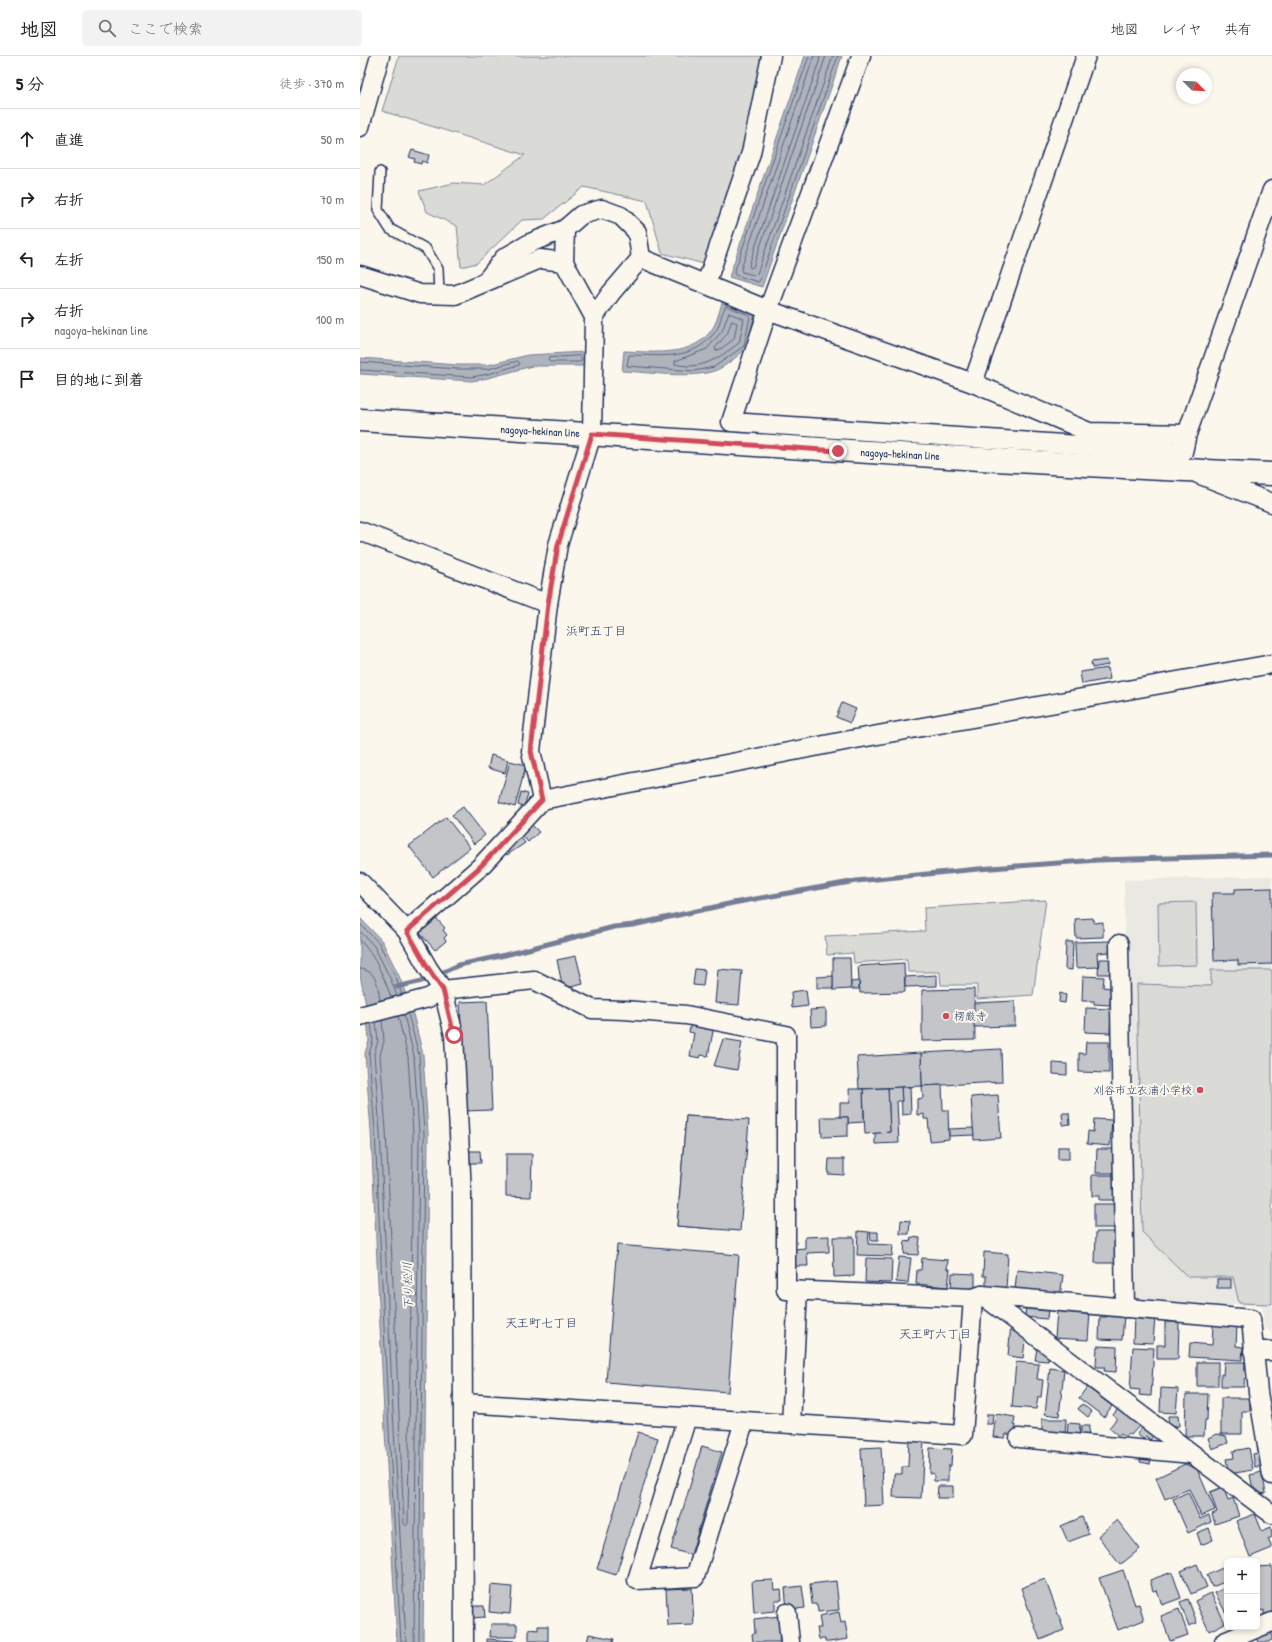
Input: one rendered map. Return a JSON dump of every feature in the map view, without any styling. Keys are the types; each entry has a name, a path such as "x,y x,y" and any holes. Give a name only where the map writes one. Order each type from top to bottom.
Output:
{"main road":[{"name":"nagoya-hekinan line","path":"360,420 838,451 1272,474"}],"street":[{"path":"360,127 380,56"},
{"path":"706,284 751,153 771,56"},
{"path":"861,56 768,310 730,422 1183,452 1187,434 1272,190"},
{"path":"973,383 1086,56"},
{"path":"485,283 504,258 530,243 565,229 581,215 602,209 621,216 637,232 641,258 611,293 594,316"},
{"path":"542,800 531,751 548,604 558,545 592,434 594,316 564,262 565,229"},
{"path":"641,258 768,310 973,383 1089,432 1187,434"},
{"path":"360,275 420,294 455,296 540,259 564,262"},
{"path":"1189,470 1272,503"},
{"path":"360,531 548,604"},
{"path":"407,931 480,867 542,800 850,740 1272,664"},
{"path":"360,882 407,931 428,968 454,1035 462,1193 464,1642"},
{"path":"1119,944 1125,1308"},
{"path":"360,1016 437,991 534,980 592,1009 624,1010 686,1016 786,1035 786,1290 977,1296 1251,1319 1253,1351 1265,1392 1272,1475"},
{"path":"791,1424 798,1291"},
{"path":"464,1403 963,1435 977,1296"},
{"path":"977,1296 1272,1514"},
{"path":"1253,1351 1272,1351"},
{"path":"687,1417 638,1580 695,1577 744,1422"},
{"path":"1019,1438 1192,1454"},
{"path":"787,1613 790,1642"},
{"path":"1224,1642 1272,1622"}],"lane":[{"path":"380,172 378,210 390,229 426,249 438,269 439,295"}],"shaded area":[{"path":"399,56 771,56 712,266 662,253 647,201 584,187 544,219 522,220 477,263 461,267 457,226 427,212 419,191 454,183 484,185 525,155 382,111"},
{"name":"刈谷市立衣浦小学校","path":"1272,876 1272,1333 1264,1327 1262,1306 1233,1304 1233,1312 1130,1300 1124,880"},
{"path":"1046,900 1033,995 977,999 977,985 941,985 940,972 908,972 907,959 854,963 853,953 827,955 825,936 925,931 924,908"},
{"path":"1196,902 1197,965 1159,966 1158,903"},
{"name":"刈谷市立衣浦小学校","path":"1211,970 1272,970 1272,1304 1239,1303 1233,1277 1188,1277 1142,1232 1137,984 1211,986"}],"water":[{"path":"805,56 842,56 762,287 729,277"},
{"path":"723,300 755,313 747,348 727,364 714,371 693,375 622,371 624,351 674,351 697,344 714,326"},
{"path":"585,352 586,366 532,366 472,381 360,374 360,358 458,365 488,365 528,355"},
{"name":"下り松川","path":"360,918 382,941 399,976 412,1010 423,1055 428,1133 423,1642 397,1642 384,1413 371,1131 365,1053 369,1041 366,1005 360,975"}],"building":[{"path":"412,150 429,155 427,163 422,161 421,164 414,162 415,159 409,157"},
{"path":"1107,660 1108,665 1092,668 1091,662"},
{"path":"1108,668 1110,679 1082,684 1080,672"},
{"path":"842,703 856,709 850,723 836,717"},
{"path":"491,755 508,760 505,773 488,768"},
{"path":"510,761 526,765 515,807 499,802"},
{"path":"521,792 528,794 524,807 518,805"},
{"path":"463,807 485,835 474,844 452,815"},
{"path":"446,817 470,848 433,877 409,846"},
{"path":"532,825 539,832 528,842 521,834"},
{"path":"520,836 525,843 507,855 504,851"},
{"path":"1272,888 1272,964 1238,965 1238,960 1214,961 1212,893 1235,893 1235,889"},
{"path":"435,917 445,928 443,930 447,935 444,938 446,941 435,950 418,931"},
{"path":"1093,918 1094,923 1103,922 1103,937 1076,938 1075,919"},
{"path":"1111,941 1111,952 1097,953 1098,967 1076,968 1075,942"},
{"path":"1066,942 1073,942 1072,970 1065,969"},
{"path":"576,956 583,984 563,989 557,960"},
{"path":"833,958 850,958 851,989 833,990"},
{"path":"1099,959 1112,959 1111,974 1098,974"},
{"path":"904,963 905,992 860,993 858,966"},
{"path":"695,969 705,970 703,986 693,985"},
{"path":"718,969 742,971 739,1005 715,1003"},
{"path":"937,975 937,986 905,987 905,977"},
{"path":"833,976 833,988 817,988 817,977"},
{"path":"1083,976 1104,977 1103,987 1111,988 1110,1005 1094,1004 1094,1001 1082,1001"},
{"path":"859,981 859,989 851,989 851,982"},
{"path":"974,989 975,1040 922,1041 922,990"},
{"path":"806,990 808,1006 792,1008 791,992"},
{"path":"1060,993 1066,995 1065,1003 1059,1002"},
{"path":"487,1001 492,1110 465,1111 460,1002"},
{"path":"1015,1001 1015,1026 974,1027 974,1003"},
{"path":"1086,1008 1111,1009 1110,1033 1085,1032"},
{"path":"826,1009 826,1026 811,1027 810,1010"},
{"path":"691,1022 714,1027 708,1056 701,1055 700,1058 690,1056 694,1033 689,1032"},
{"path":"723,1039 742,1042 737,1070 714,1066"},
{"path":"1086,1042 1109,1042 1109,1073 1079,1072 1079,1053 1085,1054"},
{"path":"1001,1049 1002,1082 922,1086 921,1053"},
{"path":"921,1053 922,1086 859,1089 857,1057"},
{"path":"1053,1063 1067,1064 1067,1075 1053,1074"},
{"path":"942,1085 943,1110 948,1110 949,1139 930,1141 928,1119 924,1119 924,1114 917,1115 917,1099 923,1098 922,1086"},
{"path":"901,1087 910,1087 911,1114 902,1115"},
{"path":"901,1087 902,1101 897,1101 899,1143 875,1144 875,1133 890,1132 888,1088"},
{"path":"888,1088 890,1132 865,1134 863,1089"},
{"path":"849,1089 863,1089 864,1122 848,1123 848,1117 840,1117 840,1103 850,1103"},
{"path":"998,1095 1001,1138 974,1140 971,1097"},
{"path":"1062,1113 1069,1113 1070,1124 1063,1125"},
{"path":"686,1116 723,1118 714,1229 677,1226"},
{"path":"686,1116 749,1120 740,1231 677,1226"},
{"path":"821,1117 848,1117 848,1136 822,1137"},
{"path":"1094,1119 1112,1120 1110,1146 1087,1144 1088,1131 1093,1132"},
{"path":"973,1128 974,1135 949,1136 949,1129"},
{"path":"1058,1147 1069,1147 1069,1159 1058,1159"},
{"path":"1097,1149 1118,1149 1118,1173 1096,1173"},
{"path":"469,1151 480,1151 481,1163 470,1163"},
{"path":"506,1154 532,1154 531,1197 506,1196"},
{"path":"829,1159 844,1159 844,1175 828,1174"},
{"path":"1092,1175 1119,1175 1119,1200 1099,1200 1099,1196 1092,1196"},
{"path":"1094,1204 1117,1204 1119,1228 1094,1228"},
{"path":"901,1220 910,1221 909,1234 900,1234"},
{"path":"858,1231 869,1232 868,1244 893,1245 892,1256 857,1255"},
{"path":"870,1232 878,1232 878,1241 871,1241"},
{"path":"1096,1232 1117,1232 1116,1263 1095,1263"},
{"path":"829,1236 829,1252 807,1253 808,1266 794,1266 794,1249 805,1248 805,1237"},
{"path":"833,1237 854,1237 854,1276 834,1277"},
{"path":"911,1237 920,1238 918,1255 904,1254 905,1241 910,1242"},
{"path":"617,1245 739,1255 728,1392 606,1382"},
{"path":"984,1252 1008,1254 1006,1290 986,1289 986,1276 983,1276"},
{"path":"899,1257 911,1258 908,1283 896,1282"},
{"path":"866,1258 892,1259 891,1283 865,1282"},
{"path":"922,1258 948,1260 947,1269 950,1269 948,1287 916,1284 917,1270 921,1270"},
{"path":"1017,1270 1063,1275 1060,1297 1015,1289"},
{"path":"952,1273 975,1274 975,1290 951,1289"},
{"path":"1217,1279 1231,1279 1231,1288 1217,1288"},
{"path":"1026,1304 1048,1306 1047,1319 1025,1317"},
{"path":"1057,1311 1090,1313 1088,1340 1055,1338"},
{"path":"1107,1314 1124,1315 1122,1340 1099,1339 1100,1317 1107,1317"},
{"path":"1134,1316 1155,1317 1153,1343 1133,1342"},
{"path":"1165,1322 1179,1322 1178,1359 1157,1359 1157,1345 1165,1345"},
{"path":"1011,1324 1026,1333 1023,1358 1008,1356"},
{"path":"1213,1324 1237,1325 1236,1346 1243,1347 1242,1360 1189,1357 1190,1343 1212,1345"},
{"path":"1038,1343 1050,1350 1048,1361 1035,1360"},
{"path":"1097,1346 1117,1347 1116,1372 1104,1371 1105,1367 1096,1367"},
{"path":"1133,1347 1154,1348 1151,1396 1139,1395 1140,1390 1130,1389"},
{"path":"1016,1362 1039,1364 1037,1379 1043,1380 1041,1397 1038,1397 1036,1409 1012,1407"},
{"path":"1197,1362 1218,1362 1218,1386 1197,1386"},
{"path":"1224,1362 1245,1362 1244,1387 1221,1387 1221,1374 1223,1375"},
{"path":"1050,1368 1064,1370 1059,1416 1045,1414"},
{"path":"1087,1387 1112,1406 1104,1417 1079,1398"},
{"path":"1161,1388 1178,1389 1176,1413 1160,1412"},
{"path":"1186,1394 1208,1394 1207,1420 1205,1420 1204,1436 1185,1436"},
{"path":"1221,1398 1250,1398 1250,1411 1242,1411 1242,1434 1221,1434"},
{"path":"1082,1404 1092,1412 1088,1417 1078,1409"},
{"path":"1121,1405 1140,1425 1131,1435 1128,1433 1125,1437 1121,1434 1119,1436 1109,1428 1117,1418 1113,1415"},
{"path":"987,1414 993,1414 992,1424 986,1424"},
{"path":"996,1414 1015,1417 1015,1435 1006,1434 1005,1438 993,1437"},
{"path":"1168,1416 1178,1416 1179,1426 1169,1427"},
{"path":"1042,1419 1066,1419 1065,1436 1042,1435"},
{"path":"1068,1423 1080,1424 1079,1439 1067,1438"},
{"path":"1144,1425 1155,1433 1150,1440 1146,1436 1143,1439 1137,1434"},
{"path":"1081,1426 1089,1426 1088,1440 1081,1439"},
{"path":"638,1432 658,1438 616,1575 597,1569"},
{"path":"1217,1434 1226,1436 1228,1443 1212,1449 1208,1438"},
{"path":"909,1439 924,1439 921,1498 893,1497 894,1474 902,1474 902,1467 908,1467"},
{"path":"702,1446 722,1452 691,1555 671,1549"},
{"path":"881,1447 884,1505 864,1506 861,1448"},
{"path":"930,1448 952,1449 951,1466 948,1466 948,1481 934,1481 934,1474 929,1473"},
{"path":"1249,1448 1253,1470 1229,1474 1226,1459 1234,1458 1233,1451"},
{"path":"1258,1453 1261,1466 1255,1467 1253,1454"},
{"path":"1141,1457 1151,1458 1150,1464 1140,1462"},
{"path":"1185,1464 1197,1469 1215,1510 1201,1516 1189,1489 1165,1499 1156,1478"},
{"path":"1262,1472 1266,1493 1260,1494 1253,1489 1250,1475"},
{"path":"938,1486 953,1486 953,1498 937,1498"},
{"path":"1223,1487 1228,1500 1233,1498 1239,1516 1215,1524 1212,1514 1217,1512 1210,1492"},
{"path":"1188,1492 1200,1519 1209,1515 1211,1522 1188,1533 1173,1499"},
{"path":"1255,1514 1262,1531 1271,1527 1272,1537 1268,1539 1272,1548 1250,1557 1236,1521"},
{"path":"1082,1517 1089,1534 1068,1542 1061,1526"},
{"path":"1117,1520 1140,1549 1120,1565 1098,1536"},
{"path":"1209,1528 1213,1540 1201,1545 1197,1533"},
{"path":"1197,1564 1207,1587 1191,1594 1181,1571"},
{"path":"1272,1566 1272,1614 1264,1618 1264,1610 1260,1611 1260,1567"},
{"path":"1224,1567 1224,1582 1212,1587 1207,1575"},
{"path":"1123,1570 1135,1605 1139,1604 1144,1620 1118,1630 1099,1578"},
{"path":"1172,1572 1181,1598 1162,1605 1157,1590 1153,1591 1150,1580"},
{"path":"1045,1579 1064,1630 1040,1640 1021,1588"},
{"path":"773,1580 774,1590 781,1589 782,1600 775,1600 775,1611 754,1613 752,1581"},
{"path":"836,1581 839,1610 818,1612 817,1604 812,1604 810,1584"},
{"path":"491,1585 512,1587 510,1614 489,1612"},
{"path":"802,1586 805,1608 787,1610 785,1588"},
{"path":"692,1588 694,1625 668,1626 666,1589"},
{"path":"1224,1588 1224,1610 1215,1593"},
{"path":"1211,1593 1224,1624 1209,1631 1195,1601"},
{"path":"1188,1599 1197,1623 1189,1626 1180,1602"},
{"path":"472,1606 484,1606 485,1617 472,1618"},
{"path":"1179,1609 1188,1635 1170,1641 1161,1616"},
{"path":"839,1612 841,1623 845,1622 848,1639 825,1642 825,1639 819,1639 817,1628 821,1628 819,1616"},
{"path":"780,1616 782,1636 779,1637 780,1642 753,1642 752,1634 755,1633 754,1619"},
{"path":"491,1624 517,1624 517,1637 490,1637"},
{"path":"538,1626 548,1626 548,1641 529,1641 529,1629 538,1630"},
{"path":"1272,1631 1272,1640 1268,1642 1258,1642 1255,1636"},
{"path":"589,1634 614,1639 613,1642 587,1642"},
{"path":"487,1639 514,1641 514,1642 487,1642"}],"waterway":[{"path":"437,975 459,965 505,955 614,927 633,925 733,903 856,881 978,869 1098,860 1272,855"},
{"path":"397,987 430,978"}],"place":[{"name":"楞厳寺","path":"946,1016"},
{"name":"刈谷市立衣浦小学校","path":"1200,1090"}],"district":[{"name":"浜町五丁目","path":"596,631"},
{"name":"天王町七丁目","path":"541,1323"},
{"name":"天王町六丁目","path":"935,1334"}],"route":[{"path":"454,1035 443,990 428,968 407,931 480,867 542,800 531,751 548,604 558,545 592,434 838,451"}]}
